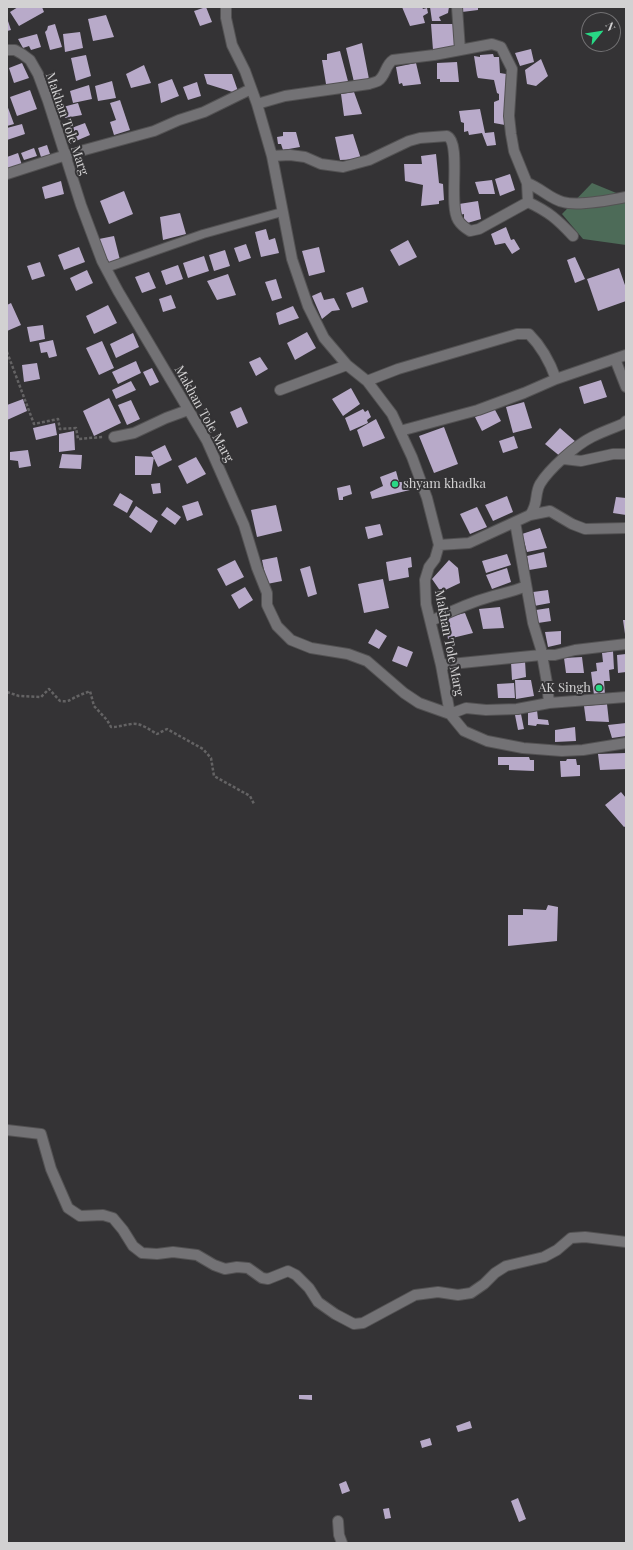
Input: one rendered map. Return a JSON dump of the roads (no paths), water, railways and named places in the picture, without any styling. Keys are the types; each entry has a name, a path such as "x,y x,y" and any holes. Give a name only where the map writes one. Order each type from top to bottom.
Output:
{"street":[{"path":"226,7 226,18 232,45 245,71 257,104 272,156 292,259 308,306 324,338 347,365 367,381 392,414 412,457 427,498 439,545 469,543 530,515 550,511 572,524 585,529 626,528"},
{"path":"456,7 460,50"},
{"path":"257,104 292,94 369,84 378,80 382,76 388,63 393,60 492,44 501,47 512,69 509,116 514,151 527,183 528,202"},
{"name":"Makhan Tole Marg","path":"7,50 15,50 30,60 38,74 90,231 106,268 207,441 244,525 267,594 267,605 277,626 292,640 311,648 348,654 367,661 419,703 450,714"},
{"path":"7,174 154,132 179,120 204,112 251,89"},
{"path":"272,156 290,155 305,158 321,164 343,167 369,160 409,141 420,138 447,136 450,137 454,151 454,207 458,220 464,227 470,231 479,229 528,202"},
{"path":"527,183 564,203 586,203 626,197"},
{"path":"528,202 556,218 573,236"},
{"path":"367,381 398,369 517,334 529,334 537,342 549,361 556,379"},
{"path":"400,431 478,410 556,379 626,355"},
{"path":"615,359 626,387"},
{"path":"280,390 347,365"},
{"path":"114,437 134,433 166,418 188,410"},
{"path":"530,515 535,509 537,490 541,483 576,447 591,437 623,424 626,421"},
{"path":"564,459 581,461 613,454 626,454"},
{"path":"515,522 533,624 541,649 549,703"},
{"name":"Makhan Tole Marg","path":"439,545 435,559 429,567 425,580 426,604 441,665 450,714 464,731 472,736 487,741 523,748 562,751 583,750 626,743"},
{"path":"431,621 457,609 492,596 513,592 526,586"},
{"path":"441,665 541,655 555,655 575,650 626,644"},
{"path":"450,714 466,708 486,710 517,709 549,703 626,697"},
{"path":"7,1130 41,1134 51,1169 68,1208 80,1216 104,1215 113,1218 133,1246 142,1252 157,1254 173,1252 197,1255 214,1265 225,1269 237,1267 248,1268 262,1278 268,1279 288,1272 296,1276 309,1288 318,1302 335,1314 354,1324 363,1323 414,1295 438,1292 458,1295 471,1293 506,1266 544,1257 557,1250 571,1238 585,1237 626,1242"},
{"path":"338,1521 339,1535 342,1543"}],"lane":[{"path":"106,268 203,234 282,212"}],"place":[{"name":"shyam khadka","path":"395,484"},
{"name":"AK Singh","path":"599,688"}]}
